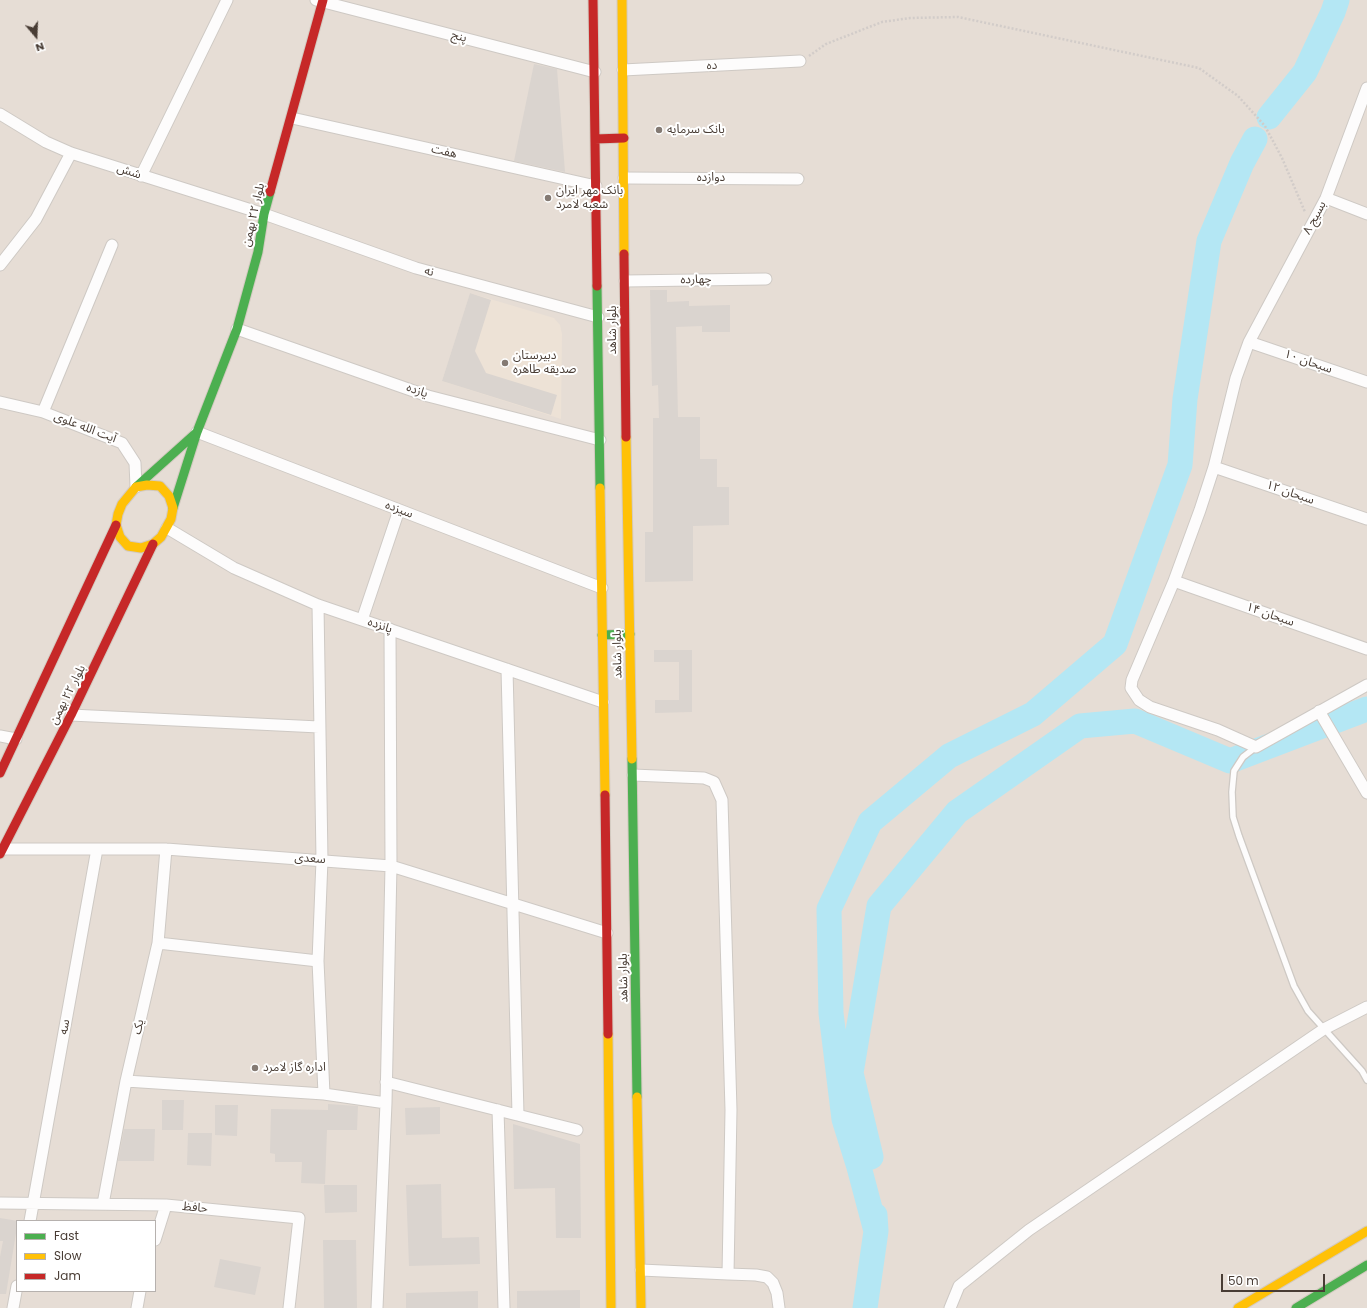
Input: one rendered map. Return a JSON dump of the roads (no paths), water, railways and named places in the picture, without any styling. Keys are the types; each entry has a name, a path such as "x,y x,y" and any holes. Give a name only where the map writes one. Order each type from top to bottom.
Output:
{"main road":[{"name":"بلوار شاهد","path":"593,0 611,1308"},
{"name":"بلوار شاهد","path":"622,0 630,634 641,1308"},
{"name":"بلوار ۲۲ بهمن","path":"172,508 197,432 238,329 258,252 264,214 292,118 321,1"},
{"path":"595,139 624,138"},
{"name":"بلوار ۲۲ بهمن","path":"136,487 197,432"},
{"path":"0,773 89,586 116,525 122,504 136,487 147,485 160,486 169,496 172,508 167,528 153,544 141,548 128,546 120,537 116,525"},
{"name":"بلوار ۲۲ بهمن","path":"1,852 71,716 153,544"},
{"path":"602,635 630,634"},
{"path":"1238,1308 1367,1231"},
{"path":"1296,1308 1367,1265"}],"street":[{"path":"141,176 227,0"},
{"name":"پنج","path":"321,1 595,72"},
{"name":"ده","path":"623,70 800,61"},
{"name":"بسیج ۸","path":"1256,747 1218,730 1150,707 1134,695 1131,688 1132,680 1174,581 1214,467 1234,384 1249,342 1326,198 1367,88"},
{"name":"شش","path":"0,114 46,142 71,153 264,214"},
{"name":"هفت","path":"292,118 596,186"},
{"path":"0,265 36,219 71,153"},
{"name":"دوازده","path":"624,178 798,179"},
{"path":"1326,198 1367,214"},
{"name":"نه","path":"264,214 416,268 598,317"},
{"path":"43,412 112,245"},
{"name":"چهارده","path":"625,281 766,279"},
{"name":"یازده","path":"238,329 428,396 600,440"},
{"name":"سبحان ۱۰","path":"1249,342 1367,382"},
{"name":"آیت الله علوی","path":"0,402 43,412 122,443 135,463 136,487"},
{"name":"سیزده","path":"197,432 602,588"},
{"name":"سبحان ۱۲","path":"1214,467 1367,518"},
{"path":"362,620 399,510"},
{"name":"پانزده","path":"167,528 234,568 318,604 603,702"},
{"name":"سبحان ۱۴","path":"1174,581 1367,649"},
{"path":"318,604 322,860 318,961 324,1094"},
{"path":"377,1308 386,1103 391,866 390,629"},
{"path":"507,669 514,904 518,1115"},
{"path":"1256,747 1367,685"},
{"path":"1319,712 1367,793"},
{"path":"71,716 319,727"},
{"path":"0,736 16,739"},
{"path":"633,775 704,778 714,782 722,800 731,1110 728,1274"},
{"name":"سعدی","path":"1,852 97,849 166,849 391,866 607,933"},
{"name":"سه","path":"30,1220 97,849"},
{"name":"یک","path":"103,1204 126,1081 158,944 166,849"},
{"path":"158,944 318,961"},
{"path":"950,1308 959,1286 1029,1230 1324,1029 1367,1008"},
{"path":"126,1081 324,1094 386,1103"},
{"path":"386,1082 577,1130"},
{"path":"498,1110 504,1308"},
{"name":"حافظ","path":"0,1203 166,1205 299,1218 289,1308"},
{"path":"156,1237 166,1205"},
{"path":"641,1270 756,1275 767,1277 774,1283 779,1308"},
{"path":"13,1308 16,1292"},
{"path":"137,1308 140,1292"}],"lane":[{"path":"1256,747 1243,757 1234,771 1232,792 1233,817 1294,986 1308,1011 1362,1071 1367,1080"}],"waterway":[{"path":"1269,117 1305,72 1333,12 1337,0"},
{"path":"876,1231 859,1167 844,1119 831,1013 829,909 870,822 949,756 1033,714 1115,644 1180,465 1185,399 1209,241 1242,163 1255,139"},
{"path":"871,1157 851,1073 879,906 957,812 1080,726 1135,721 1230,761 1367,709"},
{"path":"865,1308 876,1231 875,1215"}],"place":[{"name":"بانک سرمایه","path":"659,130"},
{"name":"بانک مهر ایران شعبه لامرد","path":"548,198"},
{"name":"دبیرستان صدیقه طاهره","path":"505,363"},
{"name":"اداره گاز لامرد","path":"255,1068"}]}
